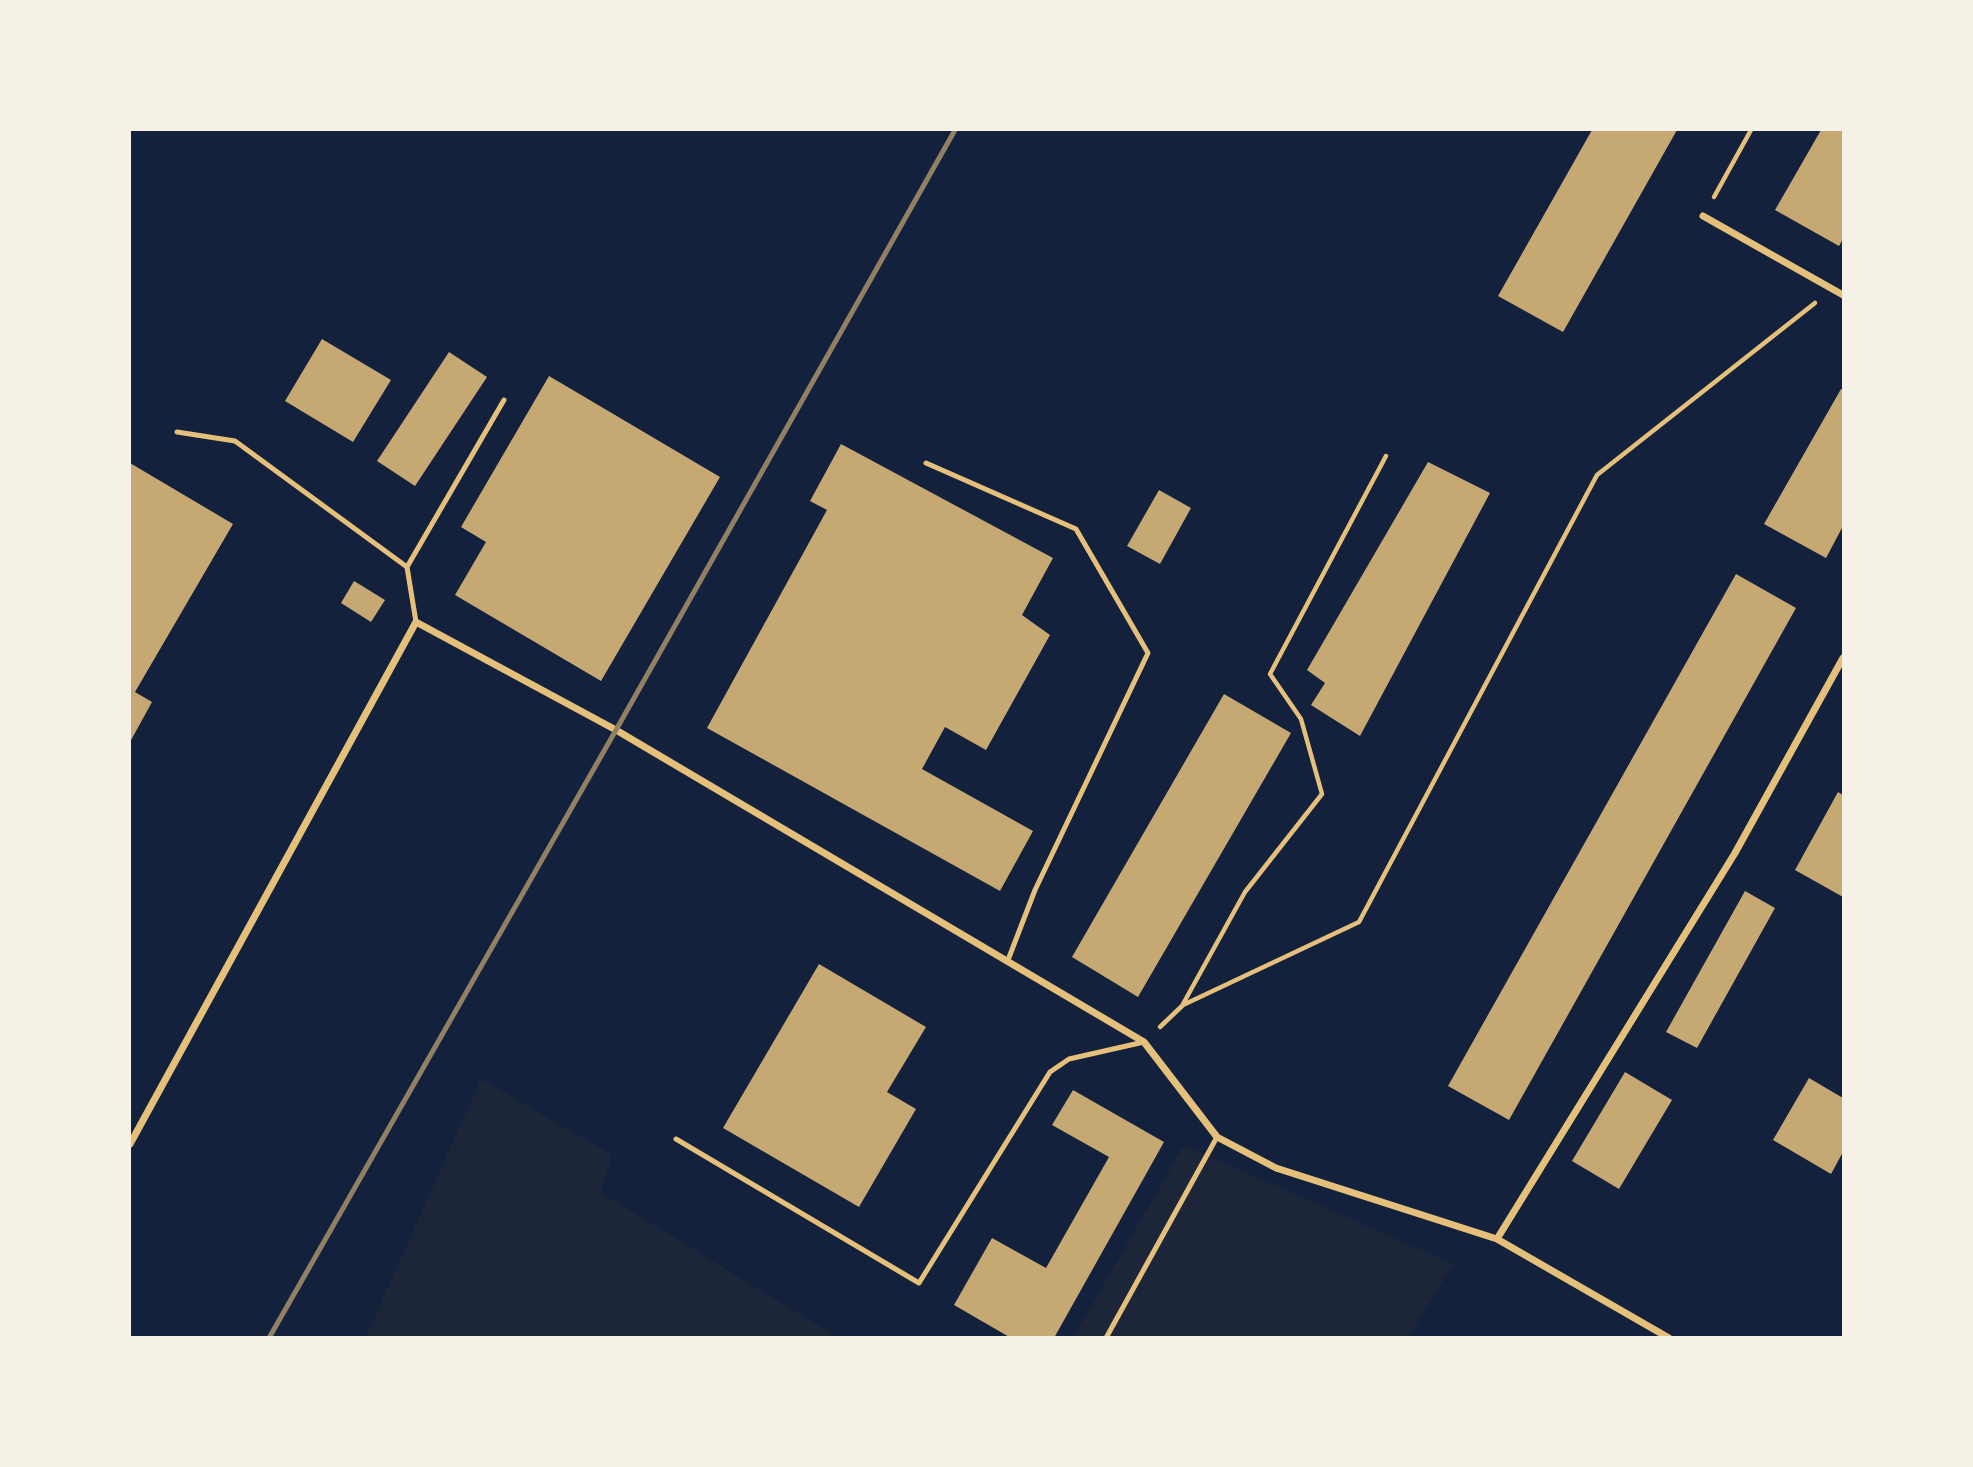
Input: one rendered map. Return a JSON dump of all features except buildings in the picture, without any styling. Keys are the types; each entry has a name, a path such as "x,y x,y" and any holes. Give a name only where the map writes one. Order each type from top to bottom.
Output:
{"street":[{"path":"1703,216 1843,295"},
{"path":"130,1144 416,622 616,730 1144,1042 1217,1137 1276,1168 1497,1239 1669,1338"},
{"path":"1497,1239 1735,853 1843,658"}],"lane":[{"path":"416,622 407,567 504,400"},
{"path":"177,432 235,441 407,567"},
{"path":"926,463 1076,529 1148,653 1035,890 1008,960"},
{"path":"676,1139 919,1283 1050,1072 1069,1059 1144,1042"},
{"path":"1106,1338 1217,1137"}],"path":[{"path":"1703,216 1751,130"},
{"path":"1183,1005 1359,922 1597,475 1833,289"},
{"path":"1144,1042 1183,1005 1245,892 1322,794 1301,719 1270,674 1385,456"}],"shaded area":[{"path":"481,1079 612,1155 600,1192 837,1337 366,1337"},
{"path":"1184,1145 1453,1264 1409,1337 1073,1338"}],"railway":[{"path":"269,1338 955,130"}]}
